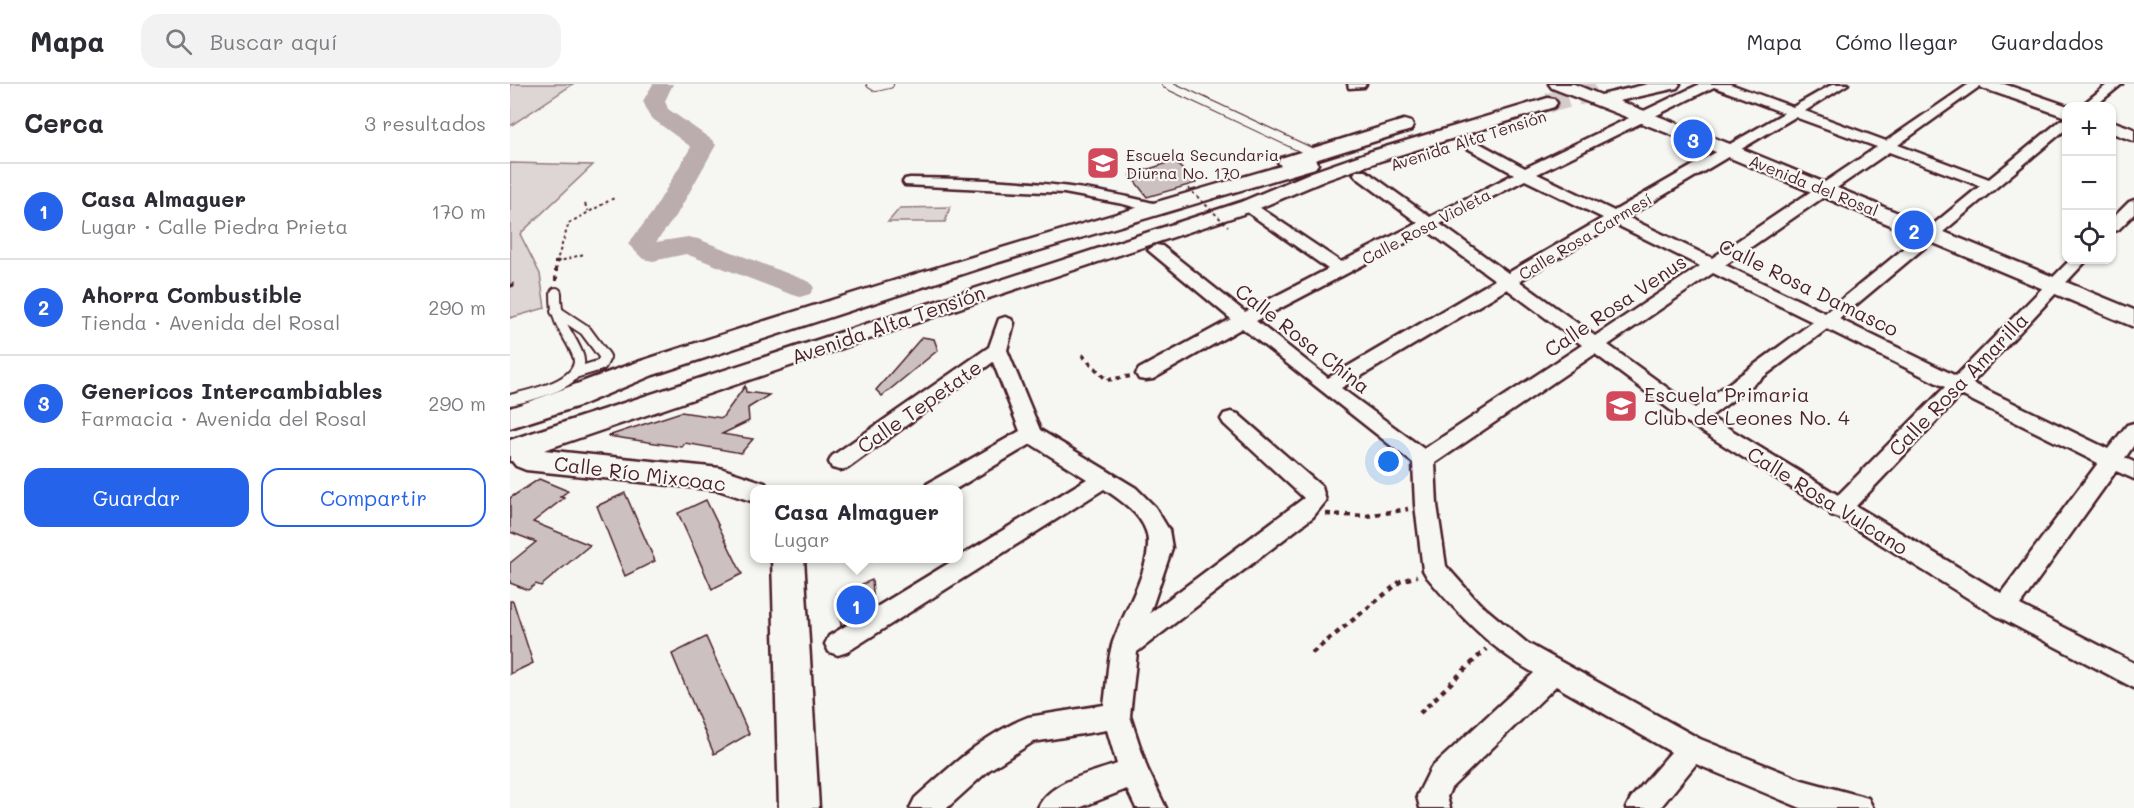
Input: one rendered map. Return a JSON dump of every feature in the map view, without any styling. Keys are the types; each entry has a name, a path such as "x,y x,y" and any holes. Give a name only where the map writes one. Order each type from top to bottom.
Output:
{"main road":[{"name":"Avenida Alta Tensión","path":"1600,95 1629,84"},
{"name":"Avenida Alta Tensión","path":"510,418 569,399 644,369 988,258 1211,192 1546,97 1600,95 1671,84"},
{"path":"1988,84 2062,110"},
{"name":"Avenida del Rosal","path":"1546,97 1600,95 1641,116 1826,189 2134,319"},
{"name":"Avenida Alta Tensión","path":"1257,203 1304,192 1465,141 1546,97"},
{"name":"Avenida Alta Tensión","path":"515,458 640,408 699,388 1147,246 1319,176 1546,97"},
{"name":"Avenida Alta Tensión","path":"1211,192 1230,181 1426,119"},
{"path":"2116,128 2134,135"},
{"path":"510,406 644,369"},
{"name":"Calle Río Mixcoac","path":"515,458 720,479 750,490"},
{"path":"788,563 799,808"}],"street":[{"name":"Calle Rosa Violeta","path":"1146,374 1243,320 1526,174 1710,84"},
{"path":"1718,84 1992,185"},
{"name":"Calle Rosa Carmesí","path":"1327,387 1842,84"},
{"name":"Calle Rosa Venus","path":"1424,460 1826,189 1977,84"},
{"path":"2092,102 2116,84"},
{"path":"1695,418 1827,320 2062,127"},
{"name":"Calle Rosa Damasco","path":"1465,141 1526,174 2134,471"},
{"name":"Calle Rosa Vulcano","path":"1361,174 1593,346 1695,418 2004,608 2134,676"},
{"path":"910,182 1074,188 1156,208"},
{"path":"1257,203 1341,270"},
{"path":"2116,223 2134,205"},
{"name":"Calle Rosa China","path":"1147,246 1424,460"},
{"name":"Calle Rosa Amarilla","path":"1839,508 2075,264"},
{"path":"1005,323 998,350 1030,434 1128,494 1158,530 1160,548 1154,571 1125,646 1116,716 1134,771 1151,808"},
{"name":"Calle Tepetate","path":"840,462 998,350"},
{"path":"1125,646 1305,511 1315,501 1314,493 1231,419"},
{"path":"2004,608 2134,430"},
{"path":"942,485 1030,434"},
{"path":"1424,460 1426,505 1435,570 1470,610 1518,651 1690,748 1803,794 1858,808"},
{"path":"838,644 1105,478"},
{"path":"1435,808 1432,796 1441,778 1554,670"},
{"path":"925,808 979,760 1028,730 1116,716"},
{"path":"1641,808 1674,771 1690,748"},
{"path":"1053,808 1075,794 1134,771"}],"lane":[{"path":"871,84 876,87 889,84"},
{"path":"1166,84 1315,154"},
{"path":"556,293 556,311 561,327 581,364 578,372"},
{"path":"510,400 553,386 570,379 578,372 601,365 605,357 586,329 575,320 556,311"}],"path":[{"path":"1188,188 1228,226"},
{"path":"584,254 556,262 569,223 614,198"},
{"path":"585,204 588,211"},
{"path":"1082,355 1107,380 1146,374"},
{"path":"1305,511 1354,518 1380,516 1426,505"},
{"path":"1312,653 1401,581 1435,570"},
{"path":"1419,713 1500,636"}],"shaded area":[{"path":"510,84 573,84 510,126"},
{"path":"510,163 593,165 520,234 540,274 545,308 510,318"},
{"path":"950,207 945,222 888,222 900,208"}],"building":[{"path":"1174,161 1196,183 1147,197 1130,175"},
{"path":"922,337 934,339 938,350 882,396 876,390"},
{"path":"745,386 746,392 769,395 748,408 749,421 722,434 753,439 741,453 685,443 682,447 608,436 681,412 722,418"},
{"path":"539,479 568,491 560,497 564,498 533,522 590,545 541,586 536,584 528,590 510,583 510,563 536,542 510,532 510,498"},
{"path":"625,493 655,561 625,576 597,506"},
{"path":"706,500 742,574 712,589 678,513"},
{"path":"872,580 874,606 841,626 837,594"},
{"path":"510,601 513,601 533,663 510,674"},
{"path":"706,637 749,734 714,754 672,654"}],"waterway":[{"path":"663,84 654,101 658,112 704,145 663,216 641,244 653,253 688,245 800,288"}],"tunnel":[{"path":"1548,103 1600,90"}],"place":[{"name":"Genericos Intercambiables","path":"1693,139"},
{"name":"Escuela Secundaria Diurna No. 170","path":"1103,163"},
{"name":"Ahorra Combustible","path":"1914,230"},
{"name":"Escuela Primaria Club de Leones No. 4","path":"1621,406"},
{"name":"Casa Almaguer","path":"856,605"}]}
